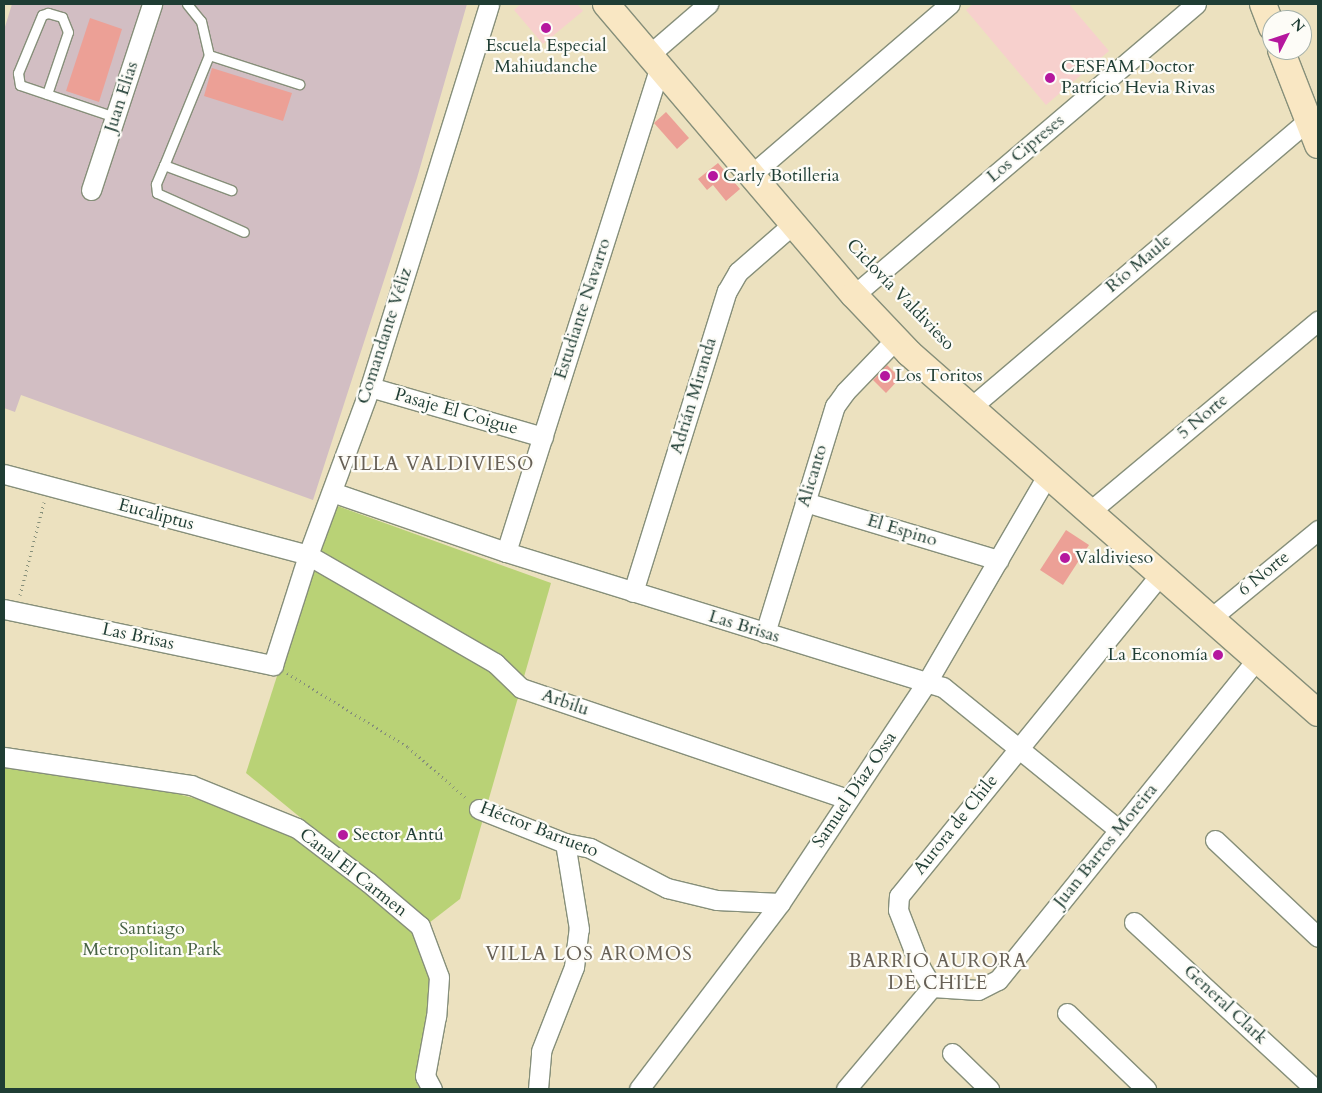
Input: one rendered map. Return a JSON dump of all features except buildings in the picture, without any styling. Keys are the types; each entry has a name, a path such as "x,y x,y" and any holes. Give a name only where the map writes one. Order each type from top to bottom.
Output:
{"street":[{"name":"Juan Elias","path":"91,190 152,4"},
{"name":"Comandante Véliz","path":"273,665 308,555 370,387 489,4"},
{"path":"606,4 854,295 895,340 1088,513 1318,713"},
{"path":"655,60 708,4"},
{"path":"751,175 950,4"},
{"name":"Los Cipreses","path":"854,295 1196,4"},
{"name":"Estudiante Navarro","path":"506,552 543,437 655,60"},
{"path":"1285,60 1318,145"},
{"name":"Río Maule","path":"970,408 1308,120"},
{"name":"Adrián Miranda","path":"633,592 727,291 738,272 794,224"},
{"name":"5 Norte","path":"1088,513 1318,321"},
{"name":"Alicanto","path":"765,633 835,406 845,392 895,340"},
{"name":"Pasaje El Coigue","path":"370,387 543,437"},
{"name":"Eucaliptus","path":"4,474 308,555"},
{"name":"Samuel Díaz Ossa","path":"640,1089 780,903 847,799 928,682 1047,476"},
{"name":"Las Brisas","path":"332,492 506,552 943,687 1119,830"},
{"name":"El Espino","path":"805,502 998,560"},
{"name":"6 Norte","path":"1211,618 1318,530"},
{"name":"Arbilu","path":"308,555 495,663 521,688 847,799"},
{"name":"Aurora de Chile","path":"932,987 920,969 898,910 899,896 1160,575"},
{"name":"Las Brisas","path":"10,611 273,665"},
{"name":"Juan Barros Moreira","path":"932,987 978,990 998,980 1257,659"},
{"name":"Canal El Carmen","path":"4,757 191,785 298,828 368,882 420,926 439,977 436,1016 425,1076 432,1089"},
{"name":"Héctor Barrueto","path":"479,809 565,843 590,848 667,888 717,900 780,903"},
{"path":"1215,840 1318,937"},
{"path":"538,1089 541,1051 574,967 579,929 565,843"},
{"name":"General Clark","path":"1134,922 1315,1089"},
{"path":"846,1089 932,987"},
{"path":"1067,1013 1146,1089"},
{"path":"952,1053 989,1089"}],"lane":[{"path":"187,4 201,21 209,55 156,184 157,193 244,232"},
{"path":"47,94 68,32 62,17 48,13 42,15 18,73 20,85 115,117"},
{"path":"209,55 299,84"},
{"path":"164,165 231,190"}],"path":[{"path":"10,611 48,487"},
{"name":"Héctor Barrueto","path":"273,665 408,747 479,809"}],"shaded area":[{"path":"12,4 467,4 417,178 313,500 21,395 15,412 4,408 4,30"},
{"name":"Escuela Especial Mahiudanche","path":"521,4 577,4 583,11 543,44 514,10"},
{"name":"CESFAM Doctor Patricio Hevia Rivas","path":"973,4 1069,4 1109,51 1046,105 966,10"}],"green space":[{"path":"332,504 551,583 460,899 429,923 246,773"},
{"name":"Santiago Metropolitan Park","path":"4,750 225,806 257,817 299,840 418,933 434,977 417,1084 420,1089 4,1089"}],"place":[{"name":"Escuela Especial Mahiudanche","path":"546,28"},
{"name":"CESFAM Doctor Patricio Hevia Rivas","path":"1050,78"},
{"name":"Carly Botilleria","path":"713,176"},
{"name":"Los Toritos","path":"885,376"},
{"name":"Valdivieso","path":"1065,558"},
{"name":"La Economía","path":"1218,655"},
{"name":"Sector Antú","path":"343,835"}],"district":[{"name":"VILLA VALDIVIESO","path":"436,465"},
{"name":"VILLA LOS AROMOS","path":"589,955"},
{"name":"BARRIO AURORA DE CHILE","path":"938,973"}]}
